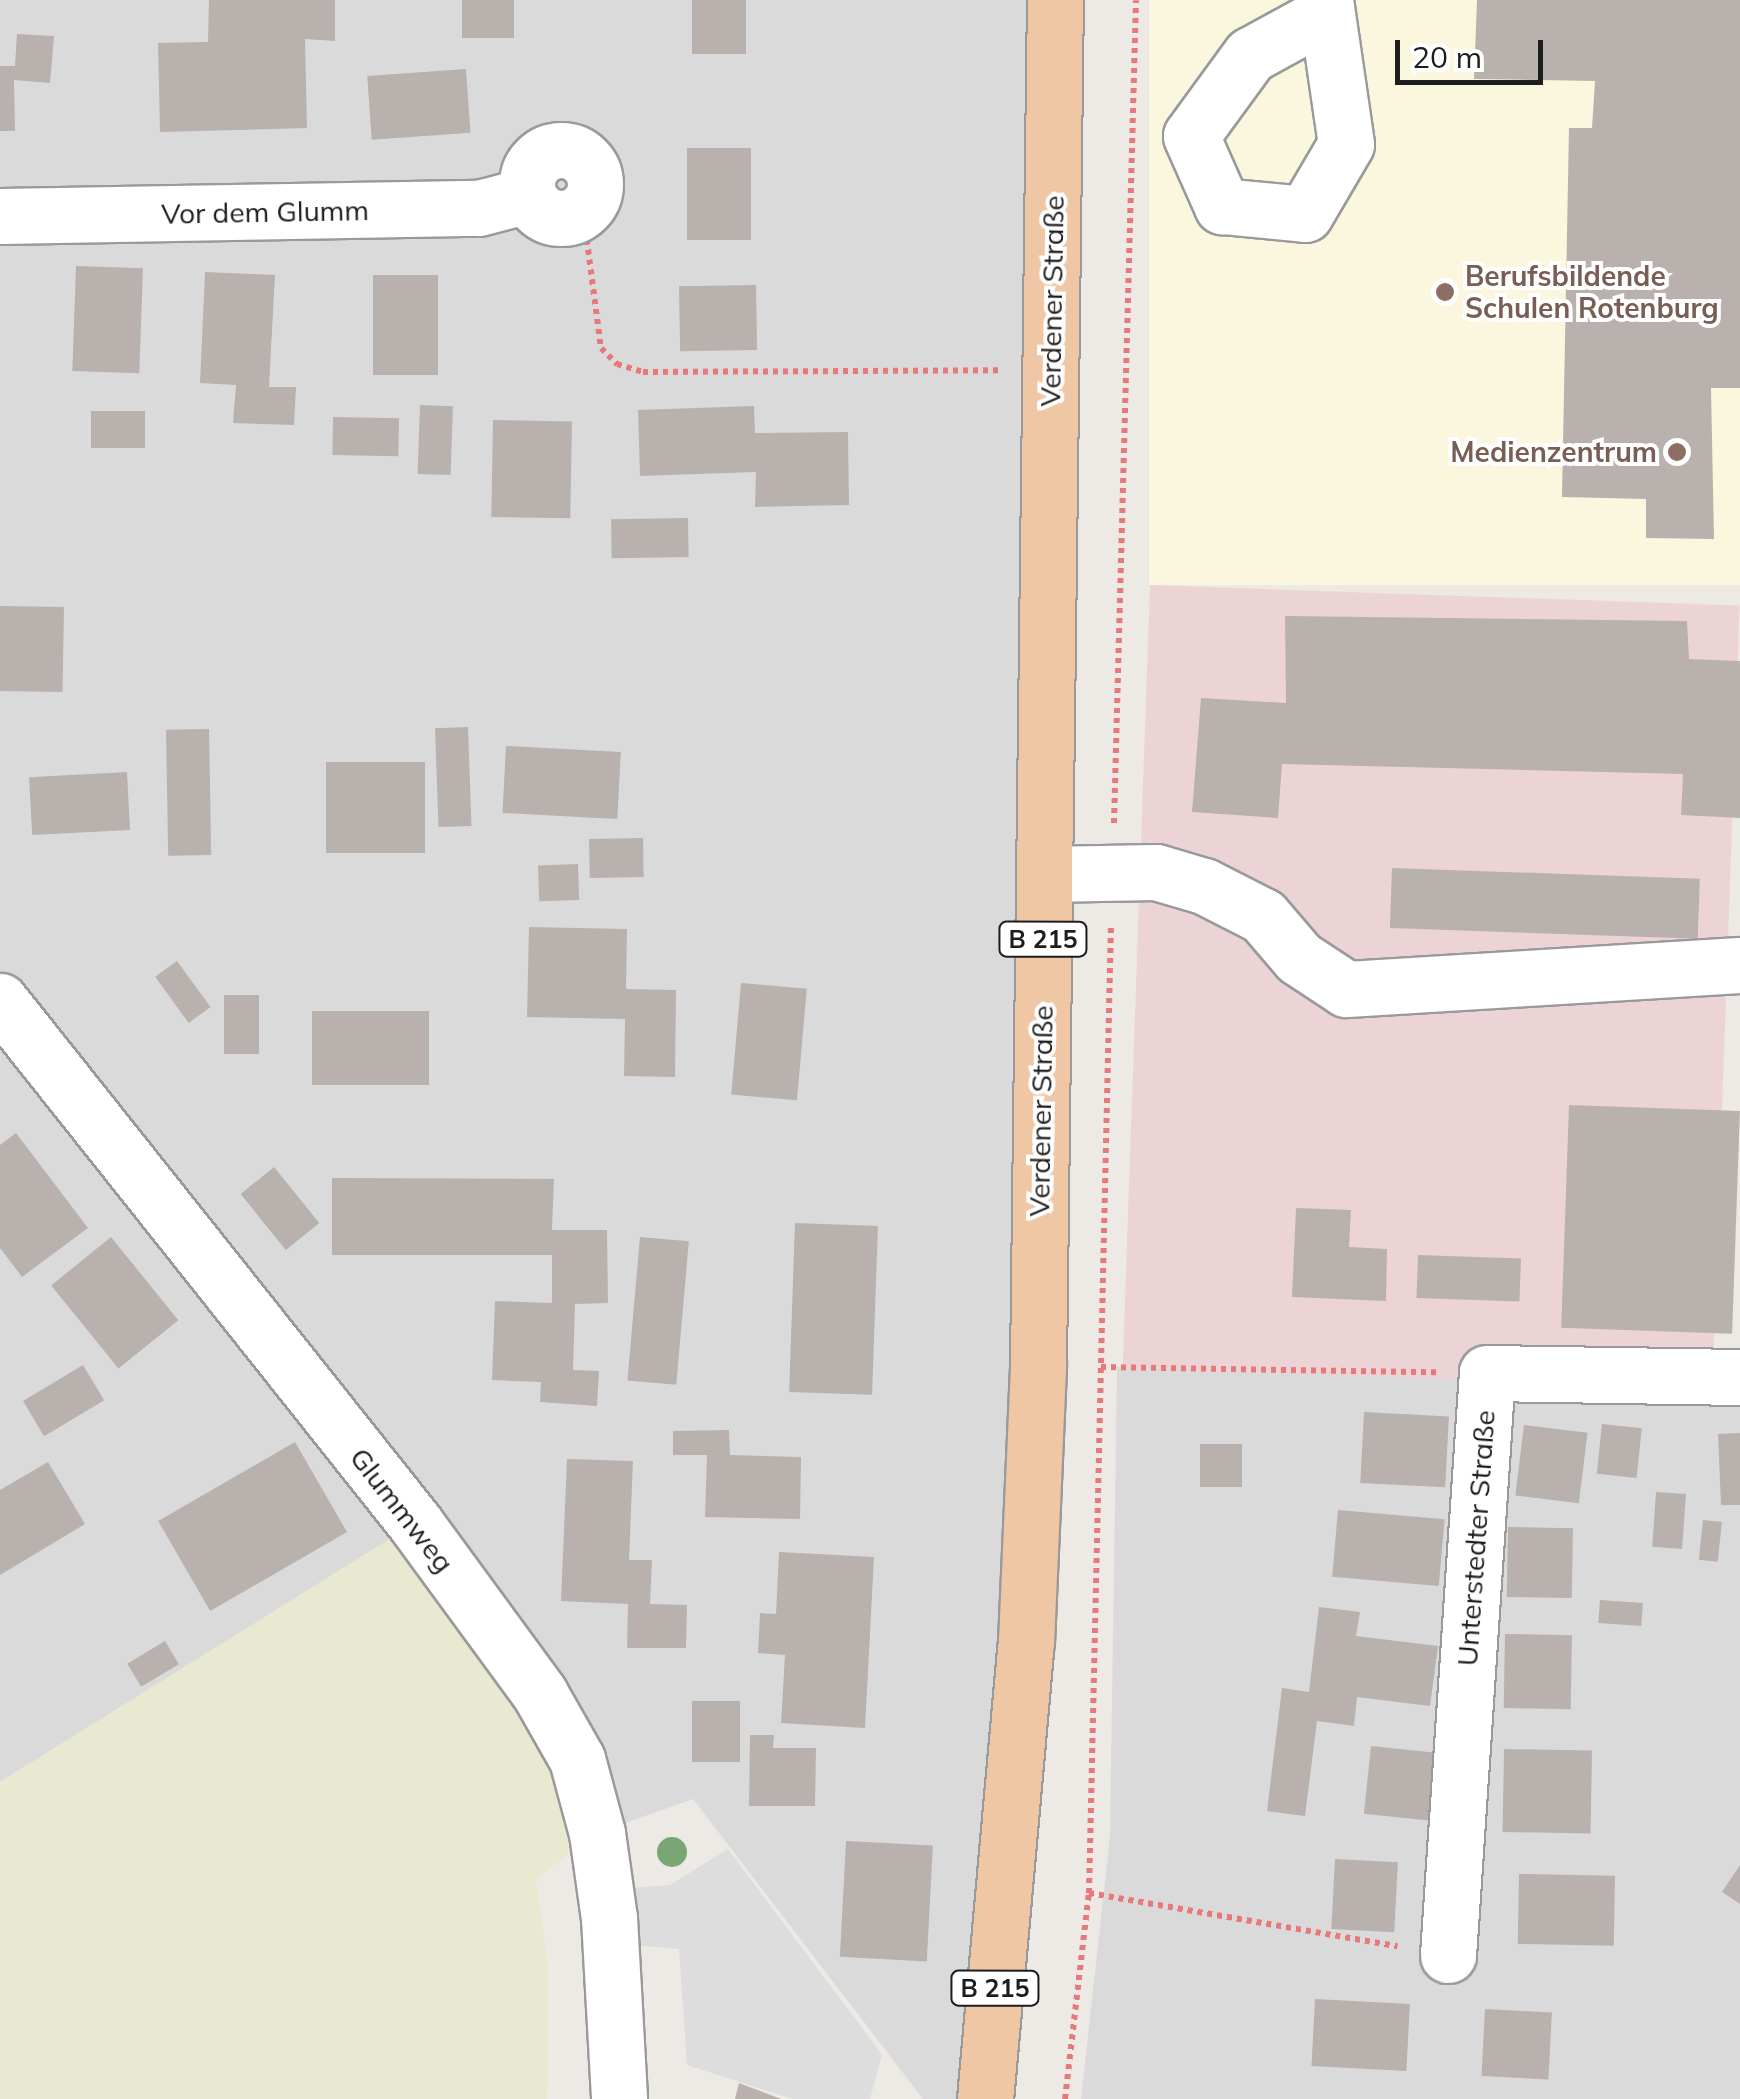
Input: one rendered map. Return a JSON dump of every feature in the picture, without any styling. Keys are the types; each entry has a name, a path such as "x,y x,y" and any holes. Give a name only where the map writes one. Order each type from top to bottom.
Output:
{"main road":[{"name":"Verdener Straße","path":"985,2099 1026,1642 1038,1366 1055,0"}],"street":[{"name":"Vor dem Glumm","path":"0,216 479,208 528,195 534,162 566,149 593,170 594,192 583,210"},
{"path":"1044,874 1156,872 1204,886 1263,916 1299,958 1346,989 1740,965"},
{"name":"Glummweg","path":"0,1000 414,1523 540,1694 577,1759 597,1832 610,1918 619,2099"},
{"name":"Unterstedter Straße","path":"1448,1955 1487,1373 1740,1377"}],"path":[{"path":"1066,2099 1088,1893 1136,0"},
{"path":"583,210 602,348 617,364 643,372 1051,369"},
{"path":"1101,1368 1487,1373"},
{"path":"1088,1893 1448,1955"}],"shaded area":[{"path":"0,0 1055,0 1038,1366 985,2099 923,2099 693,1799 597,1833 394,1537 0,1782"},
{"name":"Berufsbildende Schulen Rotenburg","path":"1149,0 1740,0 1740,585 1149,585"},
{"path":"1150,585 1740,606 1712,1388 1123,1368"},
{"path":"1117,1367 1740,1377 1740,2099 1081,2099 1110,1836"},
{"path":"728,1849 882,2055 870,2099 793,2099 687,2065 679,1949 611,1943 605,1890 670,1885"}],"green space":[{"path":"415,1523 597,1833 536,1879 548,1965 547,2099 0,2099 0,1782"}],"building":[{"path":"209,0 335,0 335,41 305,39 307,128 160,132 158,43 208,42"},
{"path":"462,0 514,0 514,38 462,38"},
{"path":"692,0 746,0 746,54 692,54"},
{"path":"1477,0 1740,0 1740,388 1711,388 1714,539 1646,538 1646,499 1562,497 1569,128 1592,128 1595,81 1474,79"},
{"path":"17,34 54,36 50,83 14,80 15,131 0,131 0,66 15,66"},
{"path":"466,69 470,133 372,140 367,76"},
{"path":"687,148 751,148 751,240 687,240"},
{"path":"76,266 143,268 139,373 72,371"},
{"path":"205,272 275,275 269,387 296,387 294,425 233,423 236,385 200,383"},
{"path":"373,275 438,275 438,375 373,375"},
{"path":"756,285 757,350 680,351 679,286"},
{"path":"420,405 453,406 451,475 418,474"},
{"path":"754,406 755,433 848,432 849,505 755,507 756,472 640,476 638,410"},
{"path":"91,411 145,411 145,448 91,448"},
{"path":"333,417 399,418 398,456 332,455"},
{"path":"493,420 572,421 570,518 491,517"},
{"path":"688,518 689,557 612,558 611,519"},
{"path":"0,606 64,607 63,692 0,691"},
{"path":"1285,616 1687,621 1689,659 1740,661 1740,818 1681,815 1683,774 1282,764 1278,818 1192,812 1201,698 1286,703"},
{"path":"468,727 471,826 438,827 435,728"},
{"path":"209,729 211,855 168,856 166,730"},
{"path":"506,746 621,752 617,819 502,813"},
{"path":"326,762 425,762 425,853 326,853"},
{"path":"127,772 130,830 32,835 29,777"},
{"path":"643,838 644,877 590,878 589,839"},
{"path":"578,864 579,900 539,901 538,865"},
{"path":"1392,868 1700,879 1698,939 1390,928"},
{"path":"529,927 627,929 626,989 676,990 675,1077 624,1076 625,1019 527,1017"},
{"path":"177,961 211,1007 189,1023 155,977"},
{"path":"741,983 807,989 797,1100 731,1095"},
{"path":"224,995 259,995 259,1054 224,1054"},
{"path":"312,1011 429,1011 429,1085 312,1085"},
{"path":"1569,1105 1740,1111 1732,1334 1561,1328"},
{"path":"16,1133 88,1228 22,1277 0,1248 0,1145"},
{"path":"274,1167 319,1223 286,1250 241,1194"},
{"path":"332,1178 554,1179 552,1230 607,1230 608,1303 575,1304 573,1370 599,1371 597,1406 540,1402 541,1382 492,1380 495,1301 552,1303 552,1255 332,1255"},
{"path":"1296,1208 1351,1210 1349,1247 1387,1249 1386,1301 1292,1297"},
{"path":"795,1223 878,1226 872,1395 789,1392"},
{"path":"111,1237 178,1320 118,1369 51,1285"},
{"path":"640,1237 689,1241 676,1385 627,1380"},
{"path":"1418,1255 1521,1259 1519,1302 1416,1298"},
{"path":"83,1365 104,1400 44,1436 23,1401"},
{"path":"1364,1412 1449,1416 1445,1487 1360,1483"},
{"path":"1602,1424 1642,1428 1637,1478 1597,1474"},
{"path":"1524,1425 1588,1433 1579,1503 1515,1495"},
{"path":"729,1430 730,1455 801,1457 800,1519 705,1517 707,1455 673,1455 673,1431"},
{"path":"1740,1433 1740,1505 1721,1505 1718,1434"},
{"path":"295,1442 347,1532 210,1611 158,1521"},
{"path":"1200,1444 1242,1444 1242,1487 1200,1487"},
{"path":"567,1459 633,1461 629,1560 652,1560 650,1604 687,1605 686,1648 627,1648 628,1604 561,1601"},
{"path":"48,1462 85,1524 0,1575 0,1490"},
{"path":"1656,1492 1686,1494 1682,1549 1652,1547"},
{"path":"1338,1510 1445,1519 1439,1586 1332,1577"},
{"path":"1703,1520 1722,1522 1718,1562 1699,1560"},
{"path":"1508,1527 1573,1528 1572,1598 1507,1597"},
{"path":"779,1552 874,1557 865,1728 781,1723 785,1655 758,1653 760,1613 776,1614"},
{"path":"1600,1600 1643,1603 1641,1626 1598,1623"},
{"path":"1319,1607 1360,1612 1356,1636 1438,1646 1430,1706 1357,1697 1354,1726 1317,1721 1305,1816 1267,1811 1282,1688 1309,1692"},
{"path":"1505,1634 1572,1635 1571,1709 1504,1708"},
{"path":"165,1641 179,1664 141,1687 127,1664"},
{"path":"692,1701 740,1701 740,1762 692,1762"},
{"path":"750,1735 774,1735 773,1748 816,1748 815,1806 749,1806"},
{"path":"1371,1746 1436,1753 1429,1820 1364,1814"},
{"path":"1504,1749 1592,1751 1591,1834 1503,1832"},
{"path":"846,1841 933,1846 927,1961 840,1957"},
{"path":"1335,1859 1398,1862 1394,1932 1331,1929"},
{"path":"1740,1865 1740,1904 1722,1892"},
{"path":"1519,1874 1615,1876 1614,1946 1518,1944"},
{"path":"1315,1999 1410,2004 1406,2071 1311,2066"},
{"path":"1485,2009 1552,2013 1548,2079 1481,2076"},
{"path":"739,2083 781,2099 735,2099"}],"place":[{"name":"Berufsbildende Schulen Rotenburg","path":"1445,292"},
{"name":"Medienzentrum","path":"1677,452"}]}
